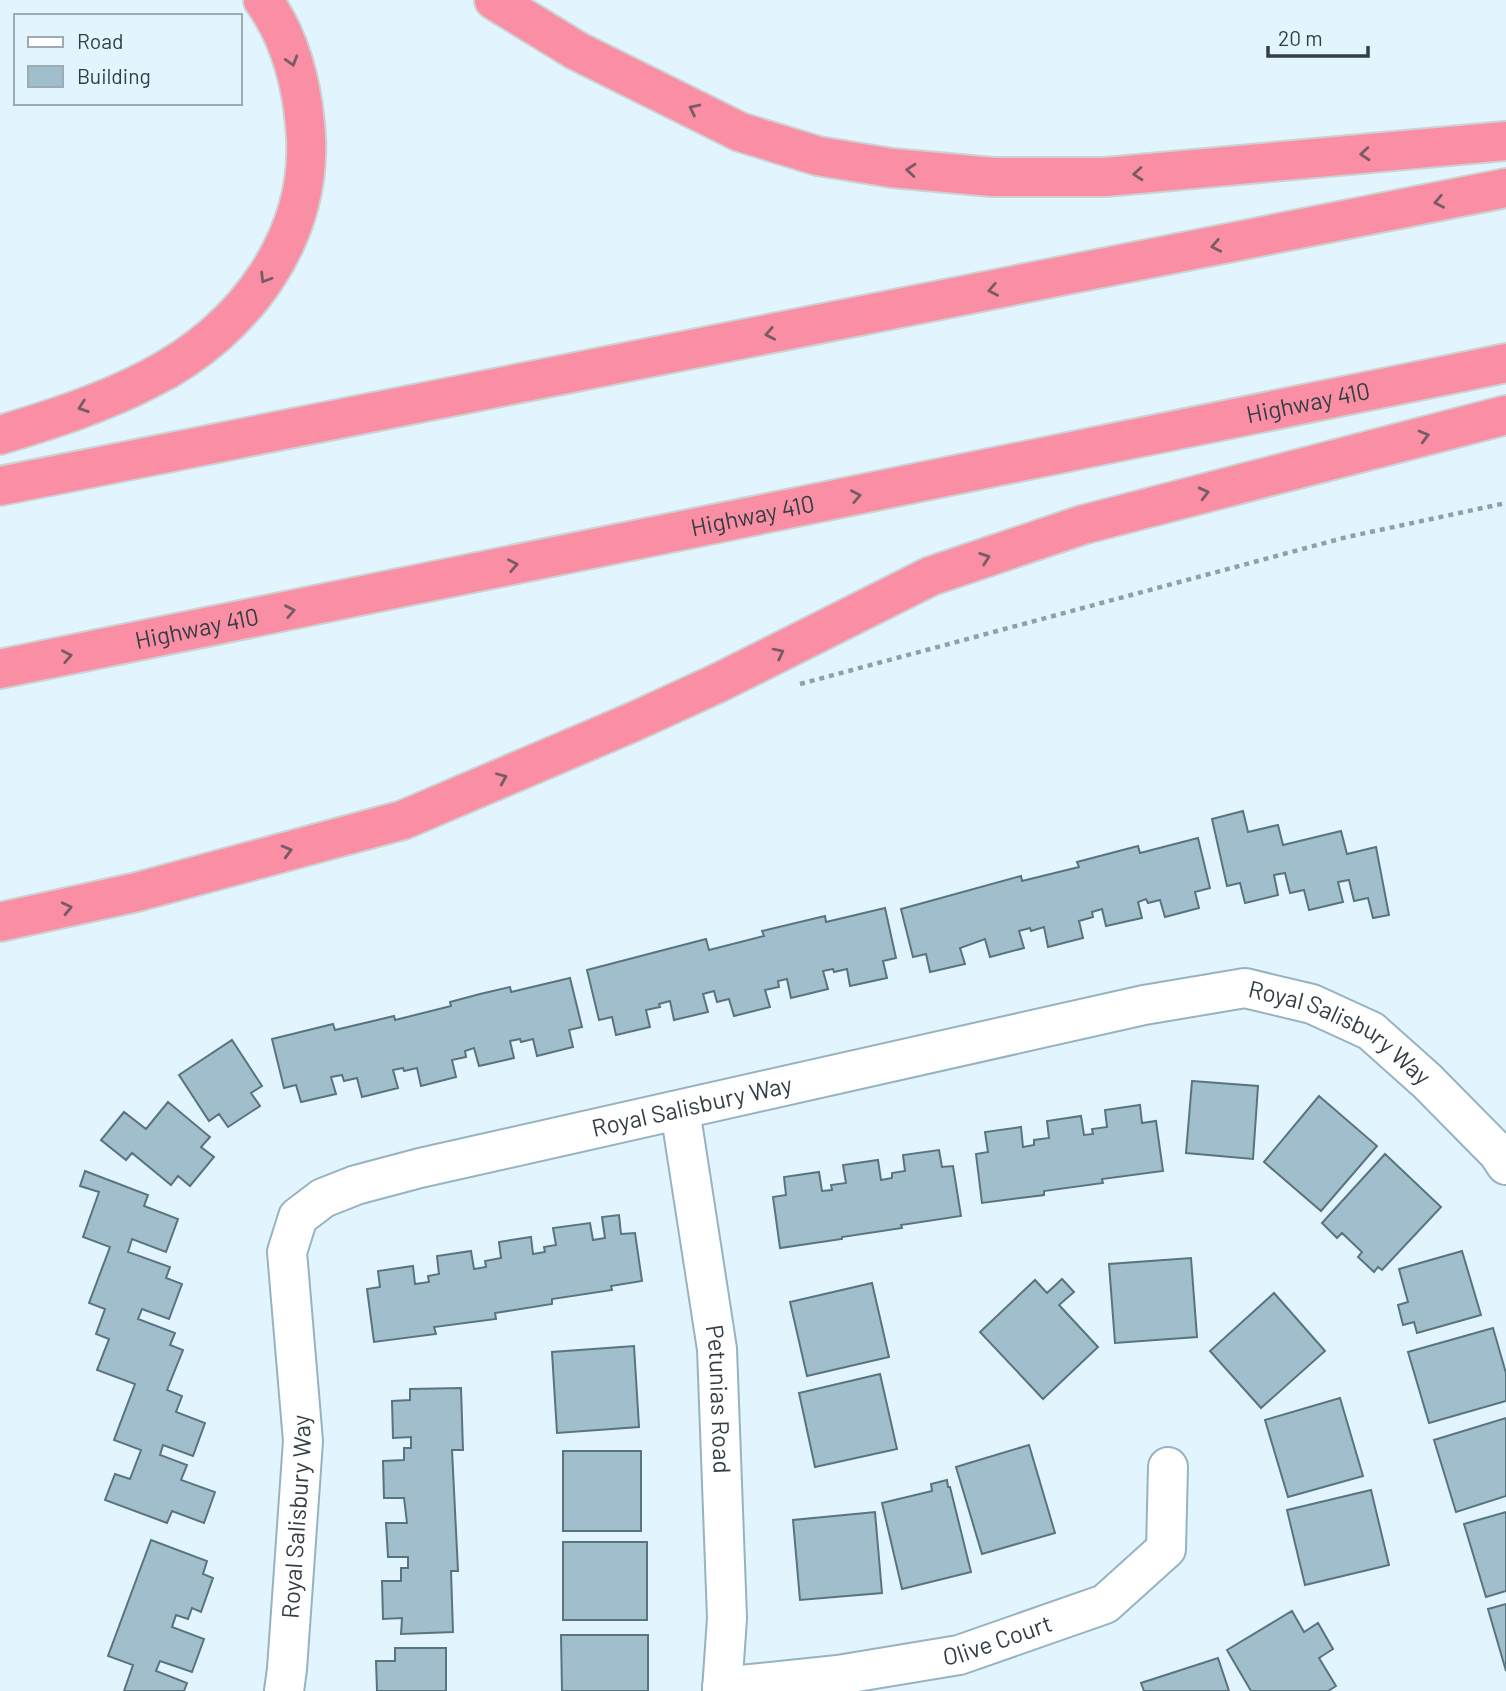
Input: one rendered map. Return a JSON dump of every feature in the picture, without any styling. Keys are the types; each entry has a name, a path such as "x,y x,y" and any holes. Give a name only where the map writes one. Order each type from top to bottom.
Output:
{"highway":[{"path":"0,435 149,380 193,353 237,316 261,286 282,251 302,194 308,163 302,93 286,40 263,0"},
{"path":"494,0 577,51 740,132 818,156 892,168 993,177 1105,177 1506,141"},
{"path":"0,486 1506,188"},
{"name":"Highway 410","path":"0,669 1506,363"},
{"path":"0,922 137,892 403,820 718,683 931,576 1082,525 1506,415"}],"street":[{"name":"Royal Salisbury Way","path":"284,1691 303,1441 287,1252 298,1217 323,1198 356,1185 680,1110 1144,1005 1245,988 1312,1004 1371,1031 1427,1081 1498,1153 1506,1165"},
{"name":"Petunias Road","path":"680,1110 716,1349 727,1618 722,1689"},
{"name":"Olive Court","path":"722,1689 838,1675 959,1655 1105,1604 1166,1549 1168,1467"}],"path":[{"path":"797,685 1347,537 1506,503"}],"building":[{"path":"1243,811 1248,832 1278,825 1283,845 1341,831 1347,854 1376,847 1389,915 1373,918 1368,898 1354,901 1349,880 1338,882 1343,902 1309,910 1304,890 1290,893 1285,873 1274,875 1278,895 1245,903 1240,883 1227,886 1212,819"},
{"path":"1198,838 1210,888 1195,892 1199,908 1165,917 1160,900 1148,903 1146,899 1138,902 1142,918 1106,926 1102,909 1092,912 1093,917 1079,921 1083,938 1048,947 1044,927 1031,931 1030,928 1019,931 1024,948 990,957 985,939 960,948 965,964 930,972 926,954 913,957 901,909 1021,876 1022,881 1079,867 1077,862 1138,846 1140,853"},
{"path":"885,908 896,958 883,961 887,978 850,986 847,969 823,971 828,989 791,998 787,979 778,981 779,987 765,990 770,1007 734,1016 729,999 717,1002 714,991 703,994 708,1012 674,1020 670,1001 659,1004 660,1007 646,1010 650,1027 616,1035 612,1017 599,1020 587,970 706,939 709,950 764,936 762,931 825,916 826,922"},
{"path":"570,978 582,1027 569,1030 573,1047 537,1056 533,1039 510,1041 514,1058 479,1066 474,1048 465,1051 466,1057 452,1060 456,1077 421,1086 417,1068 393,1070 398,1088 362,1097 357,1078 344,1081 342,1075 331,1077 336,1094 301,1102 296,1085 284,1088 272,1039 333,1024 335,1030 394,1016 395,1020 451,1006 450,1002 480,994 510,987 511,992"},
{"path":"232,1040 262,1086 251,1093 260,1106 228,1127 219,1114 209,1121 179,1075"},
{"path":"1192,1081 1258,1086 1253,1159 1186,1153"},
{"path":"1319,1096 1377,1146 1321,1211 1264,1162"},
{"path":"168,1102 210,1137 201,1147 214,1157 190,1186 178,1176 171,1185 132,1153 126,1160 101,1140 124,1112 146,1129"},
{"path":"1140,1105 1142,1123 1156,1121 1163,1171 1102,1179 1103,1183 1044,1191 1044,1195 982,1203 976,1154 988,1152 985,1132 1021,1127 1023,1147 1034,1145 1034,1140 1049,1138 1047,1121 1081,1116 1084,1135 1093,1134 1092,1129 1107,1127 1105,1110"},
{"path":"939,1150 942,1167 953,1166 961,1216 780,1248 773,1197 786,1195 784,1177 819,1172 822,1191 832,1190 831,1185 846,1183 843,1165 878,1160 881,1180 892,1178 892,1173 905,1171 903,1155"},
{"path":"1385,1154 1441,1207 1382,1270 1378,1267 1374,1272 1358,1257 1362,1252 1342,1233 1337,1238 1322,1223"},
{"path":"85,1171 148,1195 144,1206 178,1219 166,1252 132,1239 128,1252 170,1267 166,1278 182,1284 169,1319 142,1309 138,1319 175,1333 170,1345 183,1350 167,1390 182,1396 176,1412 205,1423 193,1456 163,1445 160,1455 187,1465 181,1480 215,1492 204,1523 172,1511 167,1523 105,1500 115,1474 130,1479 141,1450 114,1440 135,1384 97,1370 109,1339 96,1334 105,1309 89,1303 110,1247 83,1237 99,1192 80,1186"},
{"path":"619,1215 621,1234 635,1233 642,1281 611,1286 612,1290 552,1299 552,1304 495,1313 496,1319 434,1327 436,1334 374,1342 367,1289 380,1287 378,1271 413,1266 415,1284 429,1282 428,1276 439,1274 437,1256 471,1251 474,1269 486,1267 485,1261 501,1258 499,1242 531,1237 533,1254 545,1252 544,1247 556,1245 553,1228 590,1223 593,1240 605,1238 602,1217"},
{"path":"1462,1251 1481,1315 1417,1333 1414,1322 1403,1325 1398,1305 1408,1302 1399,1269"},
{"path":"1191,1258 1197,1337 1115,1343 1109,1264"},
{"path":"1062,1279 1074,1292 1059,1305 1098,1347 1043,1399 980,1332 1035,1280 1047,1293"},
{"path":"872,1283 889,1357 807,1376 790,1302"},
{"path":"1274,1293 1325,1351 1261,1408 1210,1351"},
{"path":"1493,1328 1506,1373 1506,1401 1429,1423 1408,1352"},
{"path":"634,1346 639,1427 557,1433 552,1352"},
{"path":"880,1374 897,1449 815,1467 799,1393"},
{"path":"461,1388 463,1450 452,1450 458,1571 451,1571 453,1632 401,1634 402,1618 383,1619 382,1581 401,1581 401,1568 408,1568 408,1557 388,1557 386,1523 407,1523 404,1498 384,1498 383,1461 404,1460 404,1448 411,1448 411,1437 393,1438 392,1401 410,1400 410,1389"},
{"path":"1340,1398 1363,1476 1288,1497 1265,1420"},
{"path":"1506,1418 1506,1496 1456,1512 1434,1440"},
{"path":"1029,1445 1055,1533 982,1554 956,1467"},
{"path":"563,1451 641,1451 641,1531 563,1531"},
{"path":"947,1480 971,1572 902,1589 882,1503 932,1491 931,1484"},
{"path":"1371,1490 1389,1565 1305,1585 1287,1510"},
{"path":"875,1512 882,1593 800,1600 793,1520"},
{"path":"1506,1512 1506,1591 1486,1597 1464,1524"},
{"path":"151,1540 207,1561 203,1574 213,1578 201,1612 192,1608 188,1619 176,1615 172,1627 204,1639 192,1672 160,1661 156,1671 187,1683 184,1691 124,1691 133,1665 108,1656"},
{"path":"563,1542 647,1542 647,1620 563,1620"},
{"path":"1506,1604 1506,1671 1488,1609"},
{"path":"1292,1611 1304,1632 1318,1623 1333,1649 1319,1658 1336,1686 1328,1691 1251,1691 1227,1650"},
{"path":"561,1635 648,1635 648,1691 562,1691"},
{"path":"395,1648 446,1648 446,1691 377,1691 376,1661 395,1661"},
{"path":"1218,1658 1229,1691 1144,1691 1141,1683"}]}
